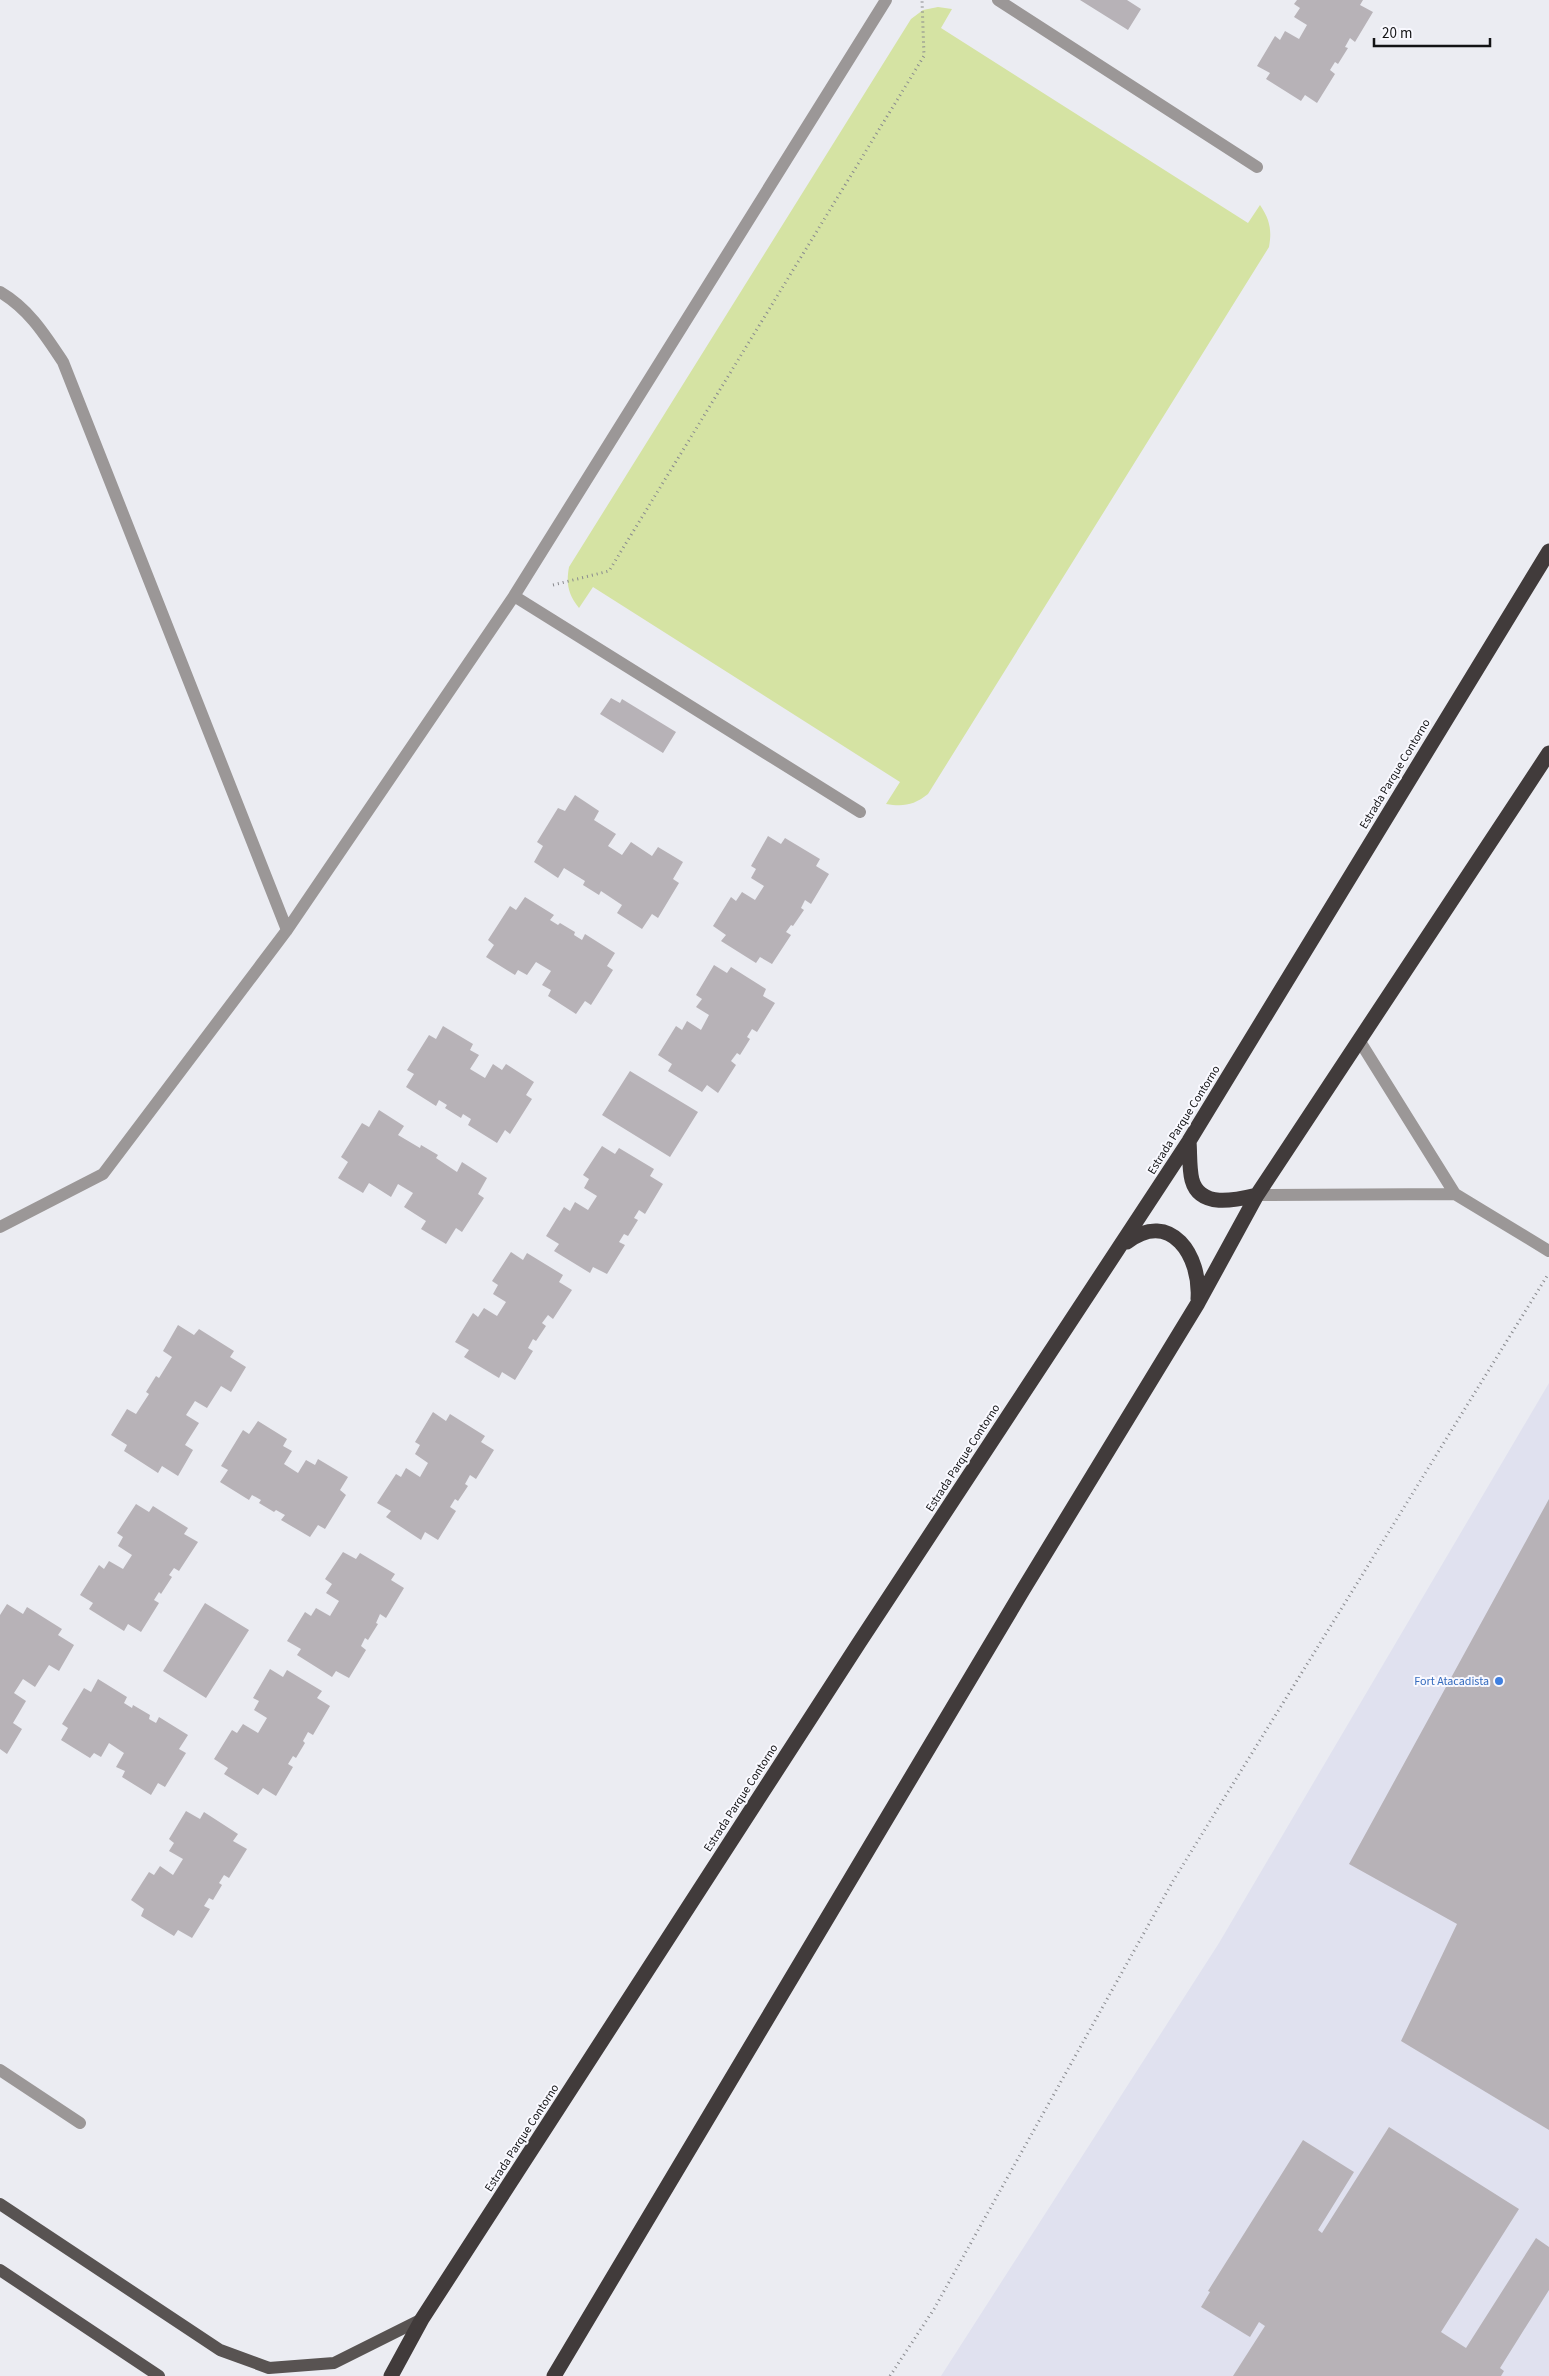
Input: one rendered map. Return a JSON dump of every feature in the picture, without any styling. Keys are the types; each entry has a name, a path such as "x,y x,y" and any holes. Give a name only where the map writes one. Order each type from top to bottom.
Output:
{"highway":[{"name":"Estrada Parque Contorno","path":"391,2376 422,2320 859,1642 1190,1141 1549,551"},
{"path":"554,2376 1023,1590 1198,1303 1257,1195 1549,753"},
{"path":"1190,1141 1192,1180 1201,1192 1221,1202 1257,1195"},
{"path":"1121,1246 1146,1231 1165,1232 1178,1240 1193,1258 1199,1283 1198,1303"}],"main road":[{"path":"0,2204 220,2350 269,2368 334,2362 422,2320"},
{"path":"0,2270 159,2376"}],"street":[{"path":"0,1227 103,1174 287,930 514,596 886,0"},
{"path":"998,0 1257,167"},
{"path":"0,292 14,300 40,326 63,362 287,930"},
{"path":"514,596 860,812"},
{"path":"1359,1040 1455,1194 1549,1251"},
{"path":"1257,1195 1455,1194"},
{"path":"0,2070 80,2123"}],"path":[{"path":"514,596 609,571 924,56 922,0"},
{"path":"890,2376 934,2309 1173,1881 1549,1274"}],"shaded area":[{"path":"1549,1383 1549,2376 941,2376 1219,1943"}],"green space":[{"path":"938,7 952,9 941,28 1248,223 1260,205 1268,220 1270,235 1269,247 928,794 913,803 898,805 886,804 900,782 593,587 579,608 570,593 568,579 569,567 911,19 923,10"}],"building":[{"path":"1080,0 1127,0 1141,9 1128,30"},
{"path":"1297,0 1363,0 1360,5 1373,12 1355,42 1350,38 1345,47 1348,48 1338,64 1335,62 1330,70 1335,74 1317,103 1305,95 1301,101 1266,79 1270,73 1257,66 1275,36 1280,40 1285,31 1299,39 1307,25 1294,17 1300,8 1294,4"},
{"path":"611,698 620,703 622,699 676,732 663,753 600,714"},
{"path":"575,795 599,811 594,820 616,834 608,846 622,855 631,842 652,856 658,847 683,862 673,879 679,883 658,918 652,914 642,929 617,913 622,905 601,891 599,895 583,885 585,881 564,868 558,878 534,862 543,846 537,842 558,808 565,811"},
{"path":"768,836 781,844 785,838 820,859 816,866 829,874 811,904 805,900 801,908 804,910 793,926 791,925 786,932 791,935 772,964 760,957 756,963 721,941 726,935 713,926 731,897 736,901 742,892 755,900 764,886 751,878 756,869 751,866"},
{"path":"525,897 554,915 550,920 558,925 560,923 575,932 574,935 582,940 585,934 615,953 607,966 613,970 591,1005 585,1001 576,1014 548,996 551,990 542,985 551,971 536,962 527,975 518,970 515,975 486,957 494,945 488,940 510,906 516,910"},
{"path":"714,965 727,973 731,967 766,989 763,996 775,1003 757,1032 752,1029 747,1037 750,1039 740,1055 737,1053 731,1061 736,1065 718,1093 707,1085 702,1092 668,1071 672,1064 658,1055 676,1026 682,1030 687,1021 701,1030 709,1015 696,1007 702,999 696,995"},
{"path":"443,1026 473,1044 470,1050 479,1055 470,1069 485,1078 493,1064 502,1070 506,1064 534,1082 526,1095 532,1099 510,1134 505,1130 497,1143 468,1125 471,1119 463,1114 461,1118 445,1108 447,1105 439,1100 436,1106 406,1087 414,1074 407,1070 429,1035 436,1039"},
{"path":"630,1071 698,1112 670,1157 602,1115"},
{"path":"379,1110 404,1126 398,1135 420,1148 421,1145 438,1155 436,1158 457,1172 462,1162 487,1178 478,1194 484,1198 462,1232 456,1228 446,1244 421,1229 426,1221 404,1207 413,1193 398,1184 391,1197 369,1183 363,1193 338,1178 348,1162 341,1157 362,1123 369,1127"},
{"path":"602,1146 615,1154 619,1148 654,1169 650,1176 663,1184 645,1214 639,1210 634,1218 638,1220 628,1236 624,1234 619,1242 625,1245 607,1274 593,1267 590,1273 554,1251 559,1244 546,1236 564,1207 570,1211 575,1202 588,1210 597,1196 584,1188 589,1179 583,1175"},
{"path":"511,1252 523,1260 527,1253 563,1275 559,1282 572,1290 553,1319 548,1315 542,1323 546,1326 536,1341 533,1339 528,1348 533,1351 515,1380 502,1372 499,1378 464,1357 469,1350 455,1342 473,1313 478,1317 484,1308 497,1316 506,1302 493,1294 498,1285 492,1281"},
{"path":"178,1325 194,1335 199,1329 234,1351 230,1357 246,1367 231,1392 221,1386 207,1408 195,1401 186,1415 199,1423 185,1445 193,1450 178,1476 162,1466 158,1473 124,1451 127,1445 111,1435 127,1409 136,1414 149,1394 146,1392 156,1376 159,1378 172,1357 163,1351"},
{"path":"433,1412 446,1421 450,1414 485,1436 481,1442 494,1450 476,1479 470,1475 465,1484 468,1486 458,1501 455,1499 450,1507 456,1511 438,1540 425,1532 421,1540 386,1517 391,1511 377,1503 396,1474 401,1477 406,1468 420,1477 428,1463 415,1454 420,1445 415,1442"},
{"path":"258,1421 287,1439 283,1446 292,1451 284,1464 298,1473 306,1460 315,1465 318,1459 348,1477 340,1490 346,1495 325,1529 318,1525 310,1537 281,1520 285,1515 276,1510 274,1512 259,1503 261,1500 252,1495 249,1500 220,1482 228,1470 221,1466 243,1430 249,1434"},
{"name":"Fort Atacadista","path":"1549,1499 1549,2130 1401,2041 1457,1924 1349,1864"},
{"path":"136,1504 149,1512 153,1506 188,1528 184,1534 198,1542 179,1571 174,1568 169,1575 172,1577 161,1594 159,1592 154,1600 159,1603 141,1632 128,1624 124,1631 89,1609 93,1603 80,1595 99,1565 104,1569 109,1561 123,1569 132,1555 118,1546 123,1537 117,1533"},
{"path":"343,1552 356,1559 360,1553 395,1574 391,1580 404,1588 386,1618 380,1614 376,1623 378,1624 368,1640 365,1638 361,1646 366,1650 349,1678 336,1671 332,1677 297,1655 301,1649 287,1641 305,1612 311,1616 316,1608 330,1616 339,1601 326,1593 332,1584 325,1579"},
{"path":"205,1603 249,1630 206,1698 163,1671"},
{"path":"7,1604 23,1614 27,1607 62,1629 58,1635 74,1645 59,1671 49,1665 35,1687 23,1679 14,1693 26,1701 13,1723 22,1729 7,1754 0,1749 0,1615"},
{"path":"270,1669 283,1677 287,1670 322,1691 317,1698 330,1706 313,1735 308,1732 303,1741 305,1743 296,1758 293,1756 288,1764 293,1767 276,1796 263,1788 258,1795 224,1774 228,1768 214,1759 232,1730 237,1733 243,1724 258,1733 267,1718 254,1710 259,1701 253,1698"},
{"path":"98,1679 127,1697 124,1703 132,1708 133,1705 150,1715 149,1719 156,1723 159,1717 188,1735 179,1749 186,1753 165,1787 158,1783 151,1795 122,1777 125,1771 116,1767 124,1753 109,1743 101,1757 94,1753 90,1758 61,1740 68,1728 62,1724 84,1688 91,1692"},
{"path":"186,1811 200,1819 204,1812 238,1834 233,1841 247,1849 229,1878 224,1875 219,1883 222,1885 213,1900 209,1898 204,1906 210,1909 192,1938 178,1930 174,1936 141,1916 144,1909 131,1900 149,1872 154,1875 160,1866 173,1875 183,1859 169,1851 174,1843 169,1839"},
{"path":"1389,2127 1519,2209 1441,2332 1466,2348 1536,2238 1549,2247 1549,2290 1500,2368 1504,2371 1501,2376 1233,2376 1265,2326 1259,2322 1250,2337 1201,2307 1210,2292 1208,2291 1303,2140 1354,2172 1318,2230 1322,2233"}],"place":[{"name":"Fort Atacadista","path":"1499,1681"}]}
